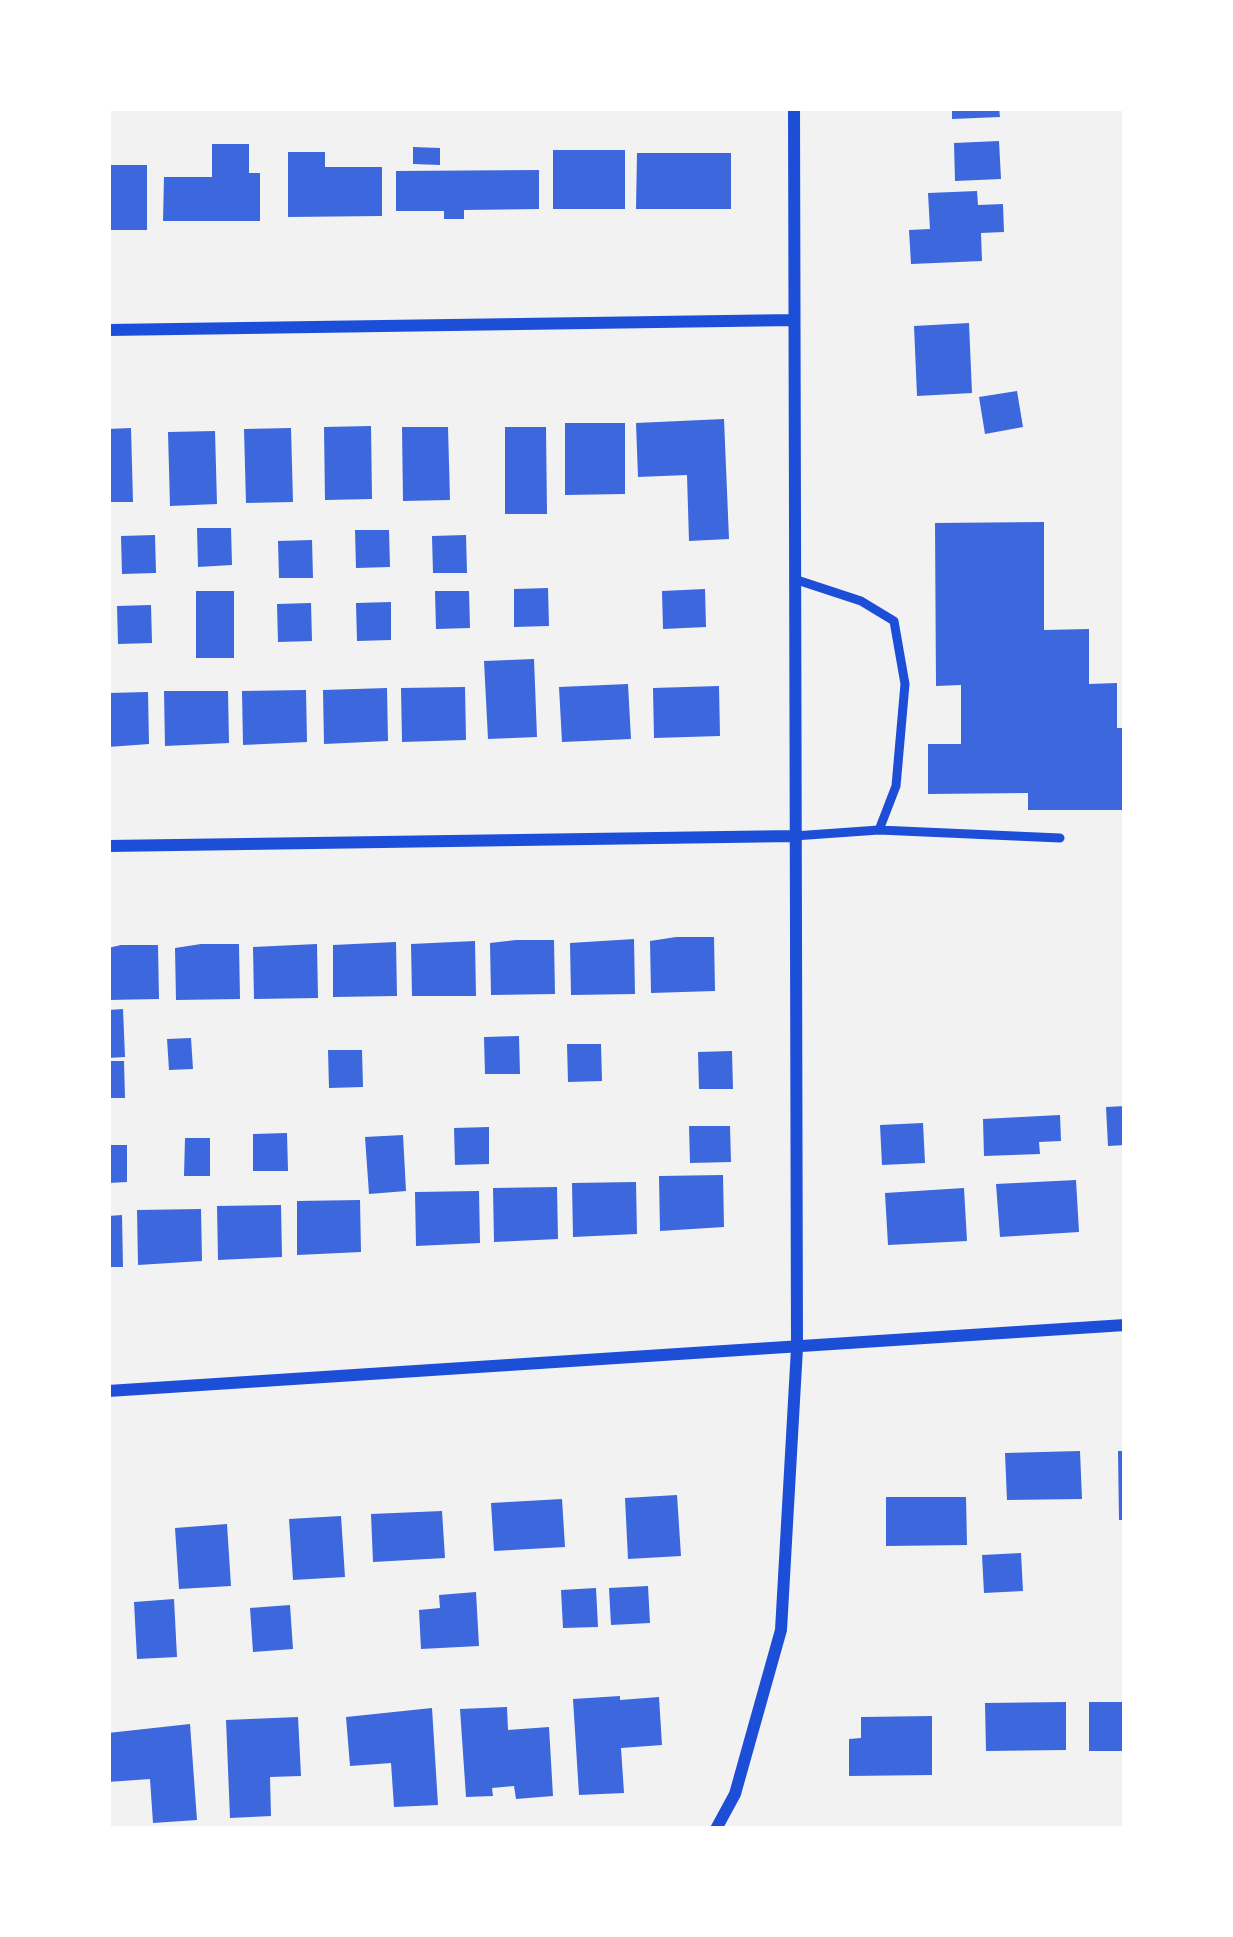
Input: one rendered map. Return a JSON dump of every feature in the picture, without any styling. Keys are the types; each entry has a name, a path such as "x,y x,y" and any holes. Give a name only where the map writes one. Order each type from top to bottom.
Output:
{"street":[{"path":"716,1829 736,1794 781,1630 796,1348 794,108"},
{"path":"108,330 794,320"},
{"path":"108,846 794,836"},
{"path":"108,1391 1125,1325"}],"lane":[{"path":"794,579 861,601 895,621 905,684 896,786 879,830"},
{"path":"794,836 879,830 1060,838"}],"building":[{"path":"952,108 999,108 1000,117 952,119"},
{"path":"999,141 1001,179 955,181 954,143"},
{"path":"212,144 249,144 249,173 260,173 260,221 163,221 164,177 212,177"},
{"path":"413,147 440,148 440,165 413,164"},
{"path":"553,150 625,150 625,209 553,209"},
{"path":"288,152 325,152 325,167 382,167 382,216 288,217"},
{"path":"637,153 731,153 731,209 636,209"},
{"path":"108,165 147,165 147,230 108,230"},
{"path":"539,170 539,209 464,210 464,219 444,219 444,211 396,211 396,171"},
{"path":"977,191 978,205 1003,204 1004,232 981,233 982,261 911,264 909,230 930,229 928,193"},
{"path":"969,323 972,393 917,396 914,326"},
{"path":"1017,391 1023,427 985,434 979,397"},
{"path":"724,419 729,539 689,541 687,475 638,477 636,423"},
{"path":"565,423 625,423 625,494 565,495"},
{"path":"371,426 372,499 325,500 324,427"},
{"path":"402,427 448,427 450,500 403,501"},
{"path":"505,427 546,427 547,514 505,514"},
{"path":"131,428 133,502 108,502 108,429"},
{"path":"291,428 293,502 246,503 244,429"},
{"path":"215,431 217,504 170,506 168,432"},
{"path":"1044,522 1044,630 1089,629 1089,684 1117,683 1117,728 1125,728 1125,810 1028,810 1028,793 928,794 928,744 961,744 961,685 936,686 935,523"},
{"path":"197,528 231,528 232,565 198,567"},
{"path":"355,530 389,530 390,567 356,568"},
{"path":"155,535 156,573 122,574 121,536"},
{"path":"466,535 467,573 433,573 432,536"},
{"path":"312,540 313,578 279,578 278,541"},
{"path":"548,588 549,626 514,627 514,589"},
{"path":"705,589 706,627 663,629 662,591"},
{"path":"196,591 234,591 234,658 196,658"},
{"path":"435,591 469,591 470,628 436,629"},
{"path":"391,602 391,640 357,641 356,603"},
{"path":"311,603 312,641 278,642 277,604"},
{"path":"151,605 152,643 118,644 117,606"},
{"path":"534,659 537,737 488,739 484,661"},
{"path":"628,684 631,739 562,742 559,687"},
{"path":"719,686 720,736 654,738 653,688"},
{"path":"465,687 466,740 402,742 401,688"},
{"path":"387,688 388,741 324,744 323,690"},
{"path":"306,690 307,742 243,745 242,691"},
{"path":"164,691 228,691 229,743 165,746"},
{"path":"148,692 149,744 108,747 108,693"},
{"path":"714,937 715,991 651,993 650,941"},
{"path":"634,939 635,994 571,995 570,943"},
{"path":"554,940 555,994 491,995 490,943"},
{"path":"475,941 476,996 412,996 411,944"},
{"path":"396,942 397,996 333,997 333,945"},
{"path":"239,944 240,999 176,1000 175,948"},
{"path":"317,944 318,998 254,999 253,947"},
{"path":"158,945 159,999 108,1000 108,948"},
{"path":"123,1009 125,1057 108,1058 108,1010"},
{"path":"519,1036 520,1074 485,1074 484,1037"},
{"path":"191,1038 193,1069 169,1070 167,1039"},
{"path":"567,1044 601,1044 602,1081 568,1082"},
{"path":"328,1050 362,1050 363,1087 329,1088"},
{"path":"732,1051 733,1089 699,1089 698,1052"},
{"path":"108,1061 124,1061 125,1098 108,1098"},
{"path":"1125,1106 1125,1145 1108,1146 1106,1107"},
{"path":"1060,1115 1061,1141 1039,1142 1040,1154 984,1156 983,1119"},
{"path":"923,1123 925,1163 882,1165 880,1125"},
{"path":"689,1126 730,1126 731,1162 690,1163"},
{"path":"489,1127 489,1164 455,1165 454,1128"},
{"path":"287,1133 288,1171 253,1171 253,1134"},
{"path":"403,1135 406,1191 369,1194 365,1137"},
{"path":"185,1138 210,1138 210,1176 184,1176"},
{"path":"108,1145 127,1145 127,1182 108,1183"},
{"path":"723,1175 724,1227 660,1231 659,1176"},
{"path":"1076,1180 1079,1232 1000,1237 996,1184"},
{"path":"636,1182 637,1234 573,1237 572,1183"},
{"path":"557,1187 558,1239 494,1242 493,1188"},
{"path":"964,1188 967,1241 888,1245 885,1193"},
{"path":"479,1191 480,1243 416,1246 415,1192"},
{"path":"360,1200 361,1252 297,1255 297,1201"},
{"path":"281,1205 282,1257 218,1260 217,1206"},
{"path":"201,1209 202,1261 138,1265 137,1210"},
{"path":"122,1215 123,1267 108,1267 108,1216"},
{"path":"1080,1451 1082,1499 1007,1500 1005,1453"},
{"path":"1118,1451 1125,1451 1125,1520 1119,1520"},
{"path":"677,1495 681,1556 628,1559 625,1498"},
{"path":"886,1497 966,1497 967,1545 886,1546"},
{"path":"562,1499 565,1547 494,1551 491,1503"},
{"path":"442,1511 445,1558 373,1562 371,1514"},
{"path":"341,1516 345,1577 293,1580 289,1519"},
{"path":"227,1524 231,1586 179,1589 175,1528"},
{"path":"1021,1553 1023,1591 984,1593 982,1555"},
{"path":"648,1586 650,1623 611,1625 609,1588"},
{"path":"596,1588 598,1627 563,1628 561,1590"},
{"path":"476,1592 479,1646 421,1649 419,1610 440,1608 439,1595"},
{"path":"174,1599 177,1657 137,1659 134,1602"},
{"path":"290,1605 293,1649 253,1652 250,1608"},
{"path":"620,1696 620,1700 659,1697 662,1745 621,1748 624,1793 579,1795 573,1699"},
{"path":"1066,1702 1066,1750 986,1751 985,1703"},
{"path":"1089,1702 1125,1702 1125,1751 1089,1751"},
{"path":"507,1707 508,1730 549,1727 553,1796 516,1799 514,1786 492,1788 493,1796 466,1797 460,1709"},
{"path":"432,1708 438,1805 394,1807 391,1763 350,1766 346,1717"},
{"path":"932,1716 932,1775 849,1776 849,1739 861,1738 861,1717"},
{"path":"298,1717 301,1776 270,1777 271,1816 230,1818 226,1720"},
{"path":"190,1724 197,1820 153,1823 150,1779 108,1782 108,1733"}]}
